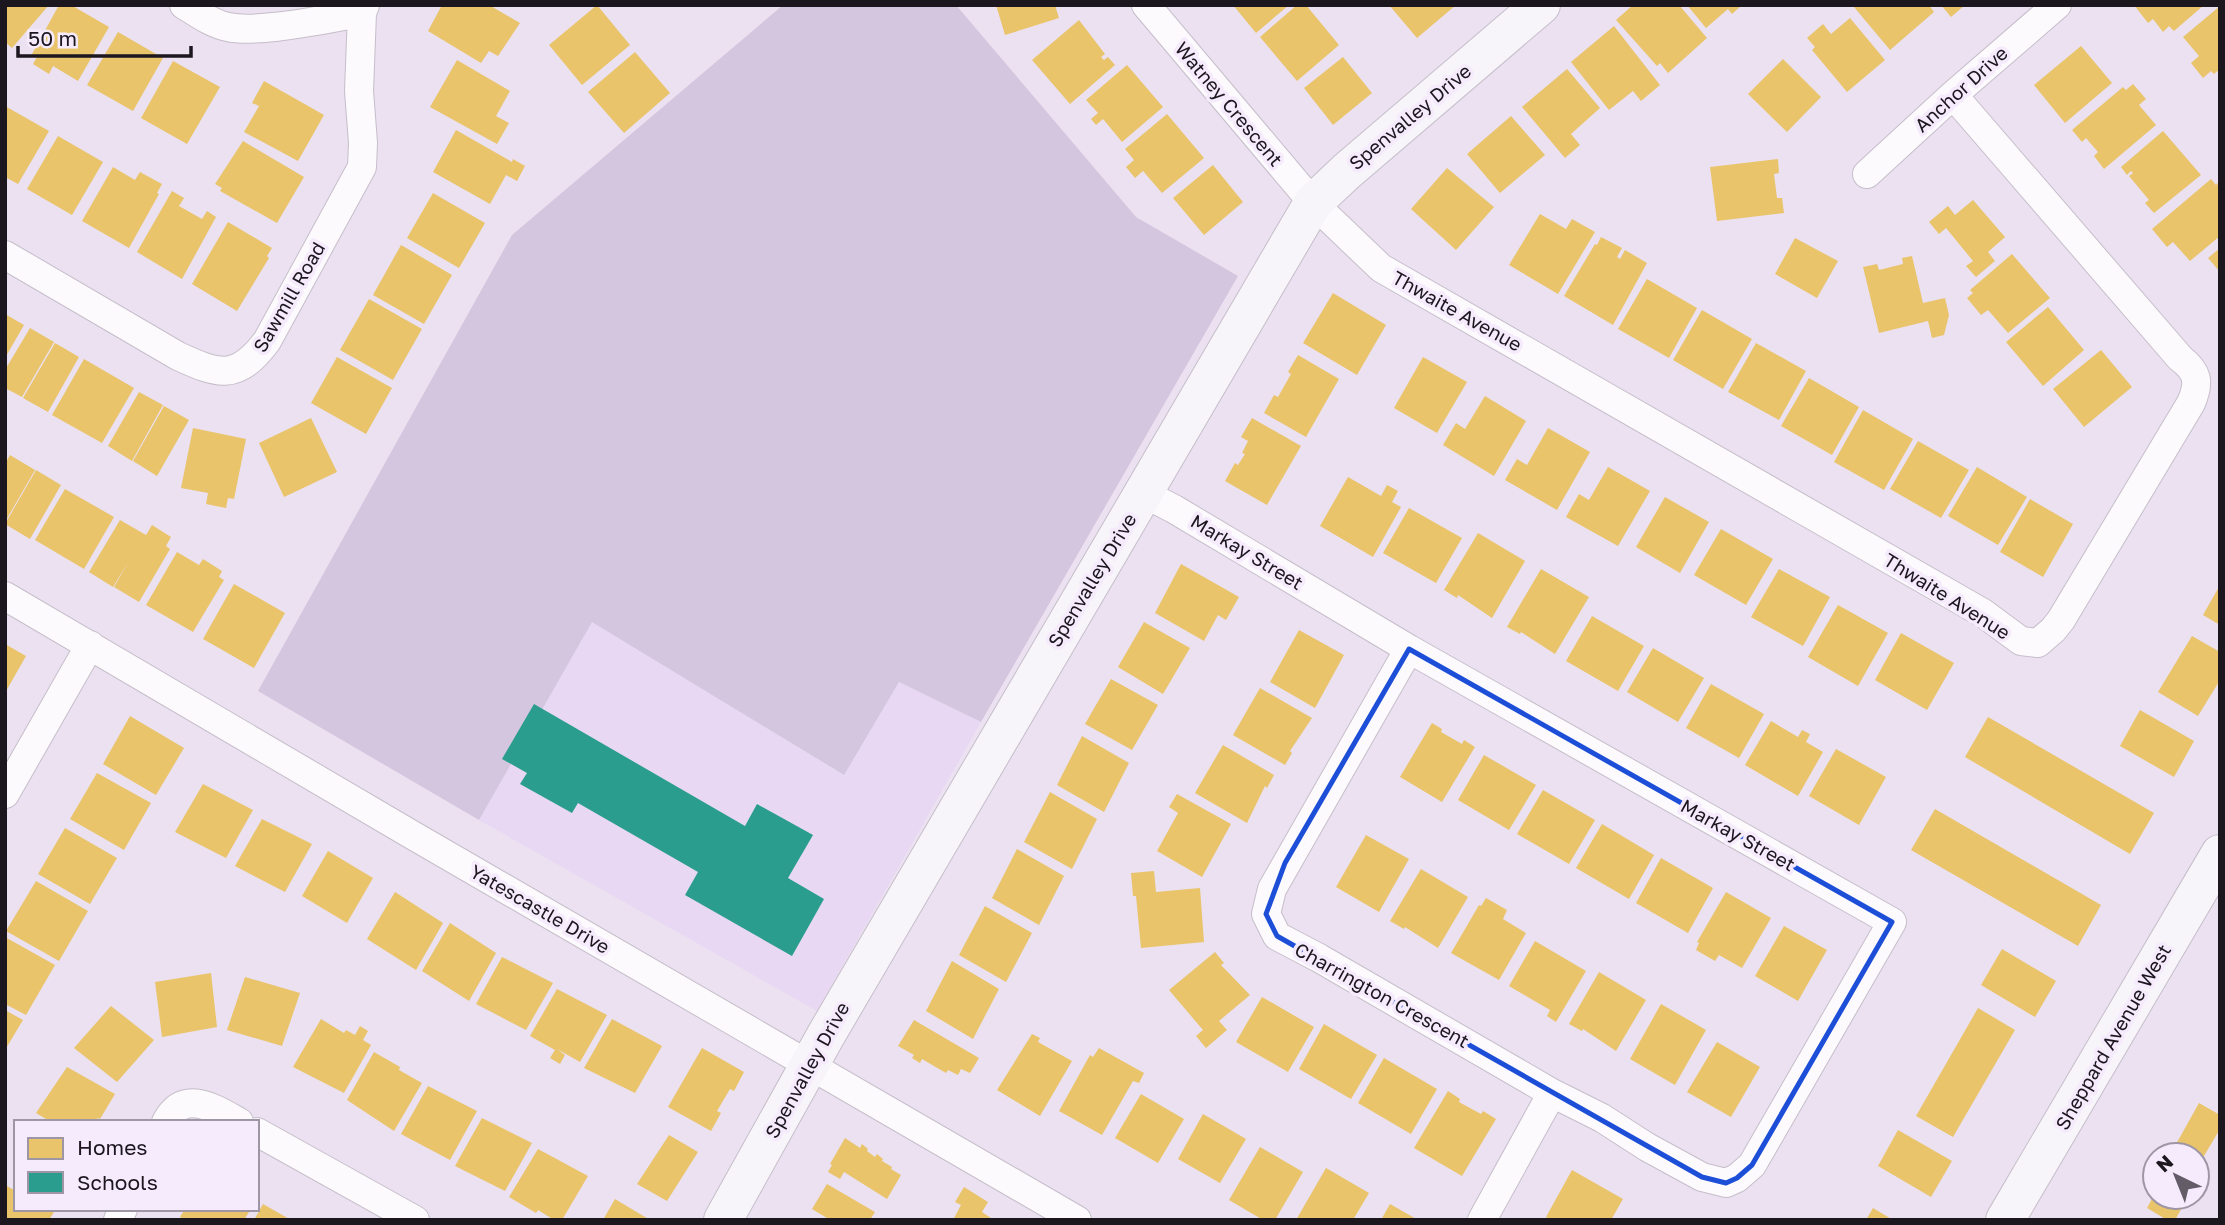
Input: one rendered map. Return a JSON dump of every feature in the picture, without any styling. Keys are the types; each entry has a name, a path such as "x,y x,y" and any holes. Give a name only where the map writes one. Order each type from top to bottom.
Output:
{"street":[{"path":"184,5 224,26 236,28 259,28 363,9"},
{"name":"Watney Crescent","path":"1146,5 1313,203"},
{"name":"Spenvalley Drive","path":"723,1220 809,1063 1313,203 1346,171 1541,5"},
{"name":"Anchor Drive","path":"1867,174 2057,5"},
{"name":"Sawmill Road","path":"5,255 178,356 202,367 233,372 248,362 267,341 362,167 359,91 363,9"},
{"name":"Thwaite Avenue","path":"1313,203 1381,268 1983,614 2021,641 2038,643 2053,630 2085,582 2191,403 2198,380 2191,367 2180,358 1953,95"},
{"name":"Markay Street","path":"1143,493 1409,649 1892,922 1752,1165 1737,1178 1726,1183 1702,1177 1647,1147 1602,1118 1552,1093"},
{"name":"Yatescastle Drive","path":"5,596 1076,1220"},
{"path":"5,794 90,645"},
{"name":"Charrington Crescent","path":"1409,649 1285,863 1272,890 1266,914 1276,936 1320,958 1552,1093"},
{"name":"Sheppard Avenue West","path":"2006,1220 2220,854"},
{"path":"1482,1220 1552,1093"},
{"path":"167,1120 175,1108 197,1102 235,1120"},
{"path":"259,1133 415,1220"}],"highlighted area":[{"path":"1409,649 1892,922 1752,1165 1737,1178 1726,1183 1702,1177 1277,936 1266,914 1285,863"}],"shaded area":[{"path":"783,5 956,5 1136,217 1238,276 981,722 899,682 844,775 592,622 479,820 258,691 512,235"},
{"path":"592,621 843,775 899,682 981,722 817,1011 479,820"}],"building: Homes":[{"path":"5,5 49,5 12,48 5,42"},
{"path":"59,5 71,5 109,27 78,81 53,66 49,74 33,64 37,57 32,54"},
{"path":"442,5 489,5 520,23 498,56 489,51 481,63 428,31"},
{"path":"597,5 630,45 582,85 549,45"},
{"path":"996,5 1055,5 1059,18 1005,35"},
{"path":"1233,5 1289,5 1256,33"},
{"path":"1297,5 1306,5 1339,45 1297,81 1260,37"},
{"path":"1389,5 1456,5 1417,38"},
{"path":"1633,5 1679,5 1707,38 1668,73 1660,63 1657,66 1616,20"},
{"path":"1687,5 1742,5 1732,14 1728,9 1706,28"},
{"path":"1929,5 1934,12 1890,50 1854,7"},
{"path":"1941,5 1965,5 1951,17"},
{"path":"2134,5 2204,5 2174,31 2169,26 2163,32 2153,19 2148,23"},
{"path":"2220,6 2220,69 2214,74 2211,71 2203,78 2191,63 2199,56 2183,37"},
{"path":"1850,18 1885,60 1847,92 1812,50 1815,47 1807,38 1823,24 1831,34"},
{"path":"1079,20 1105,54 1101,57 1104,60 1108,57 1115,65 1070,104 1032,60"},
{"path":"1614,26 1660,85 1641,101 1633,91 1609,110 1571,62"},
{"path":"118,32 163,58 133,111 87,85"},
{"path":"2081,46 2112,83 2065,123 2034,85"},
{"path":"635,52 670,93 624,133 588,92"},
{"path":"1343,57 1372,93 1333,125 1304,88"},
{"path":"1783,59 1821,97 1787,132 1748,94"},
{"path":"457,60 510,91 496,116 509,123 497,144 430,107"},
{"path":"173,61 220,87 187,144 141,118"},
{"path":"1127,65 1163,107 1122,142 1103,119 1096,125 1091,119 1098,113 1086,100"},
{"path":"1567,69 1600,108 1571,134 1580,145 1565,158 1522,107"},
{"path":"264,81 324,115 298,161 244,132 259,106 252,103"},
{"path":"2133,84 2146,99 2139,105 2156,125 2104,169 2094,156 2098,152 2086,138 2082,142 2072,130 2123,87 2126,90"},
{"path":"5,106 49,131 18,184 5,177"},
{"path":"1167,114 1204,158 1162,193 1143,171 1135,178 1126,167 1134,160 1125,149"},
{"path":"1511,116 1545,155 1500,193 1467,154"},
{"path":"456,130 512,162 513,159 525,166 517,181 506,175 490,204 433,172"},
{"path":"2163,131 2201,175 2154,213 2145,203 2149,200 2129,176 2133,173 2131,171 2127,175 2121,167"},
{"path":"58,136 103,162 72,215 27,189"},
{"path":"243,141 304,177 277,223 220,191 222,188 215,184"},
{"path":"1778,159 1779,173 1774,174 1777,198 1782,198 1784,213 1717,221 1710,167"},
{"path":"1213,165 1243,202 1204,235 1173,198"},
{"path":"113,167 135,180 140,172 162,184 129,248 82,221"},
{"path":"1447,168 1494,207 1456,250 1411,209"},
{"path":"2211,179 2216,185 2220,181 2220,236 2190,261 2173,242 2167,247 2152,229"},
{"path":"172,191 184,198 179,206 202,219 207,211 216,217 182,279 137,252"},
{"path":"433,193 485,223 459,268 407,238"},
{"path":"1973,200 2005,237 1988,252 1995,261 1976,277 1966,266 1973,261 1946,228 1939,234 1929,222 1948,206 1955,215"},
{"path":"1540,214 1566,229 1572,219 1595,232 1558,294 1509,265"},
{"path":"228,222 272,248 267,256 269,258 237,311 192,284"},
{"path":"1601,237 1622,248 1617,257 1620,259 1625,250 1647,263 1613,325 1564,296"},
{"path":"1795,238 1838,261 1817,298 1775,274"},
{"path":"401,245 452,275 424,324 373,295"},
{"path":"2220,248 2220,272 2208,258"},
{"path":"2012,254 2050,298 2008,333 1988,310 1981,315 1967,298 1973,293 1970,290"},
{"path":"1912,256 1923,303 1945,298 1949,315 1944,335 1932,338 1928,321 1879,333 1863,267 1877,264 1879,270 1903,264 1902,258"},
{"path":"1647,279 1697,308 1669,358 1618,329"},
{"path":"1333,293 1386,325 1357,375 1303,343"},
{"path":"369,299 422,329 393,380 340,350"},
{"path":"2048,307 2084,350 2043,386 2006,342"},
{"path":"1702,310 1752,339 1723,389 1673,360"},
{"path":"5,314 24,325 5,358"},
{"path":"30,328 54,342 22,397 5,388 5,370"},
{"path":"55,343 79,357 48,412 23,398"},
{"path":"1756,343 1806,371 1779,420 1728,392"},
{"path":"2101,350 2132,387 2084,427 2053,389"},
{"path":"1298,355 1339,379 1306,437 1264,413 1274,395 1278,397"},
{"path":"337,357 392,388 366,434 311,403"},
{"path":"1423,357 1467,382 1437,433 1394,408"},
{"path":"84,359 134,388 102,443 52,415"},
{"path":"1809,378 1859,407 1832,455 1781,426"},
{"path":"139,392 163,405 132,461 108,446"},
{"path":"1485,396 1526,421 1494,476 1443,445 1456,423 1465,429"},
{"path":"164,406 189,420 157,476 133,461"},
{"path":"1863,410 1913,439 1884,490 1834,462"},
{"path":"311,418 337,472 284,497 259,443"},
{"path":"1252,418 1301,446 1267,505 1225,481 1235,463 1238,465 1245,454 1242,453 1248,441 1241,437"},
{"path":"193,428 246,439 234,499 228,498 226,508 206,504 208,493 181,488"},
{"path":"1548,428 1590,452 1557,510 1505,480 1517,459 1527,465"},
{"path":"1918,441 1969,470 1941,518 1890,489"},
{"path":"10,455 35,470 5,522 5,464"},
{"path":"1608,467 1650,491 1618,546 1566,517 1579,494 1589,500"},
{"path":"1977,467 2027,497 1998,545 1948,516"},
{"path":"36,470 61,485 30,539 5,524"},
{"path":"1348,477 1381,496 1387,485 1398,491 1392,502 1401,507 1373,557 1320,526"},
{"path":"65,489 114,517 84,569 35,540"},
{"path":"1665,497 1709,522 1680,573 1636,547"},
{"path":"2030,499 2073,524 2043,577 2000,552"},
{"path":"1409,508 1462,538 1436,583 1383,553"},
{"path":"120,520 146,535 152,525 171,537 166,546 170,549 139,602 114,587 129,561 113,587 89,572"},
{"path":"1721,529 1773,559 1746,605 1694,575"},
{"path":"1478,533 1525,561 1492,618 1458,595 1457,598 1444,590"},
{"path":"177,552 199,565 203,559 222,571 219,577 224,580 193,632 146,605"},
{"path":"1181,564 1239,597 1226,620 1218,615 1204,641 1155,613"},
{"path":"1541,569 1589,597 1555,654 1521,632 1520,634 1507,627"},
{"path":"1779,569 1830,597 1803,646 1751,617"},
{"path":"234,584 285,613 254,668 203,639"},
{"path":"2220,585 2220,625 2203,615"},
{"path":"1838,605 1888,633 1858,686 1808,657"},
{"path":"1592,616 1644,646 1618,691 1566,661"},
{"path":"1144,622 1190,648 1163,694 1118,667"},
{"path":"1299,630 1344,655 1315,708 1270,682"},
{"path":"1901,633 1954,663 1927,710 1875,680"},
{"path":"2192,636 2220,652 2220,680 2198,716 2158,692"},
{"path":"5,644 26,656 5,693"},
{"path":"1653,648 1704,678 1678,722 1627,692"},
{"path":"1111,679 1158,705 1132,750 1085,724"},
{"path":"1711,684 1764,714 1739,758 1686,728"},
{"path":"1260,688 1312,718 1290,751 1292,753 1285,765 1233,735"},
{"path":"2140,710 2194,741 2174,777 2120,746"},
{"path":"130,716 184,748 156,795 103,764"},
{"path":"1988,717 2154,813 2130,854 1965,757"},
{"path":"1771,721 1798,737 1802,730 1810,734 1806,742 1823,752 1798,796 1745,765"},
{"path":"1432,723 1442,729 1441,732 1462,744 1464,740 1475,747 1442,802 1400,777"},
{"path":"1082,736 1129,763 1104,812 1057,785"},
{"path":"1223,745 1274,775 1267,788 1265,786 1247,823 1195,793"},
{"path":"1836,749 1886,777 1859,825 1809,796"},
{"path":"1484,755 1536,785 1509,830 1458,800"},
{"path":"97,773 151,803 124,850 70,819"},
{"path":"203,784 253,810 226,858 175,832"},
{"path":"1543,790 1595,820 1569,864 1517,834"},
{"path":"1050,792 1097,819 1072,869 1024,842"},
{"path":"1177,794 1231,824 1202,877 1157,851 1178,813 1169,807"},
{"path":"1935,809 2101,905 2078,946 1911,850"},
{"path":"262,819 312,844 285,892 235,866"},
{"path":"1602,824 1654,855 1629,899 1576,868"},
{"path":"65,828 117,858 90,904 38,874"},
{"path":"1366,835 1409,859 1379,912 1336,887"},
{"path":"1017,849 1064,876 1039,925 992,898"},
{"path":"328,851 373,878 347,923 302,896"},
{"path":"1661,858 1713,888 1688,933 1636,903"},
{"path":"1421,869 1468,897 1438,948 1405,927 1404,929 1390,921"},
{"path":"1154,871 1156,892 1200,888 1204,942 1141,948 1131,873"},
{"path":"36,881 88,911 59,961 6,931"},
{"path":"395,892 443,923 416,970 367,939"},
{"path":"1726,892 1771,918 1742,968 1719,955 1715,961 1696,950 1699,943 1697,942"},
{"path":"1486,898 1507,910 1503,919 1526,933 1499,980 1451,953 1479,905 1481,906"},
{"path":"985,906 1032,933 1006,982 959,955"},
{"path":"450,923 496,953 469,1001 422,971"},
{"path":"1784,926 1827,950 1798,1001 1755,976"},
{"path":"5,937 55,965 26,1015 5,1004"},
{"path":"1535,941 1586,971 1556,1022 1547,1016 1550,1010 1509,986"},
{"path":"2002,949 2056,981 2035,1017 1981,985"},
{"path":"1215,952 1224,963 1221,965 1250,995 1219,1021 1227,1030 1206,1048 1196,1036 1203,1030 1169,990"},
{"path":"502,957 553,983 526,1030 476,1004"},
{"path":"952,961 999,989 973,1039 926,1011"},
{"path":"1599,972 1646,1000 1616,1051 1583,1029 1582,1031 1569,1024"},
{"path":"211,973 217,1027 162,1037 155,982"},
{"path":"245,977 300,993 282,1046 227,1030"},
{"path":"557,989 607,1015 580,1062 557,1049 565,1055 560,1064 550,1058 555,1050 530,1036"},
{"path":"1262,997 1314,1027 1288,1072 1236,1042"},
{"path":"1661,1004 1706,1030 1675,1085 1630,1059"},
{"path":"111,1006 154,1040 117,1082 74,1048"},
{"path":"1978,1008 2015,1030 1953,1137 1916,1116"},
{"path":"5,1010 23,1020 5,1050"},
{"path":"321,1019 344,1033 346,1030 355,1035 360,1026 368,1031 363,1040 371,1045 344,1093 293,1067"},
{"path":"612,1019 662,1046 635,1093 584,1068"},
{"path":"914,1020 979,1058 970,1073 961,1069 958,1075 948,1070 946,1073 922,1059 920,1063 912,1058 914,1055 898,1046"},
{"path":"1324,1024 1377,1055 1351,1099 1299,1069"},
{"path":"1032,1034 1040,1038 1038,1042 1072,1061 1040,1116 997,1090"},
{"path":"1717,1042 1760,1067 1731,1117 1687,1092"},
{"path":"702,1048 744,1072 734,1091 730,1089 717,1111 721,1113 711,1131 668,1107"},
{"path":"1099,1048 1144,1073 1139,1083 1133,1081 1102,1135 1059,1111 1090,1055 1093,1057"},
{"path":"374,1052 422,1083 394,1131 347,1100"},
{"path":"1384,1058 1437,1089 1411,1134 1358,1103"},
{"path":"67,1067 115,1094 100,1119 96,1120 48,1120 36,1113"},
{"path":"428,1086 477,1111 450,1160 401,1134"},
{"path":"1448,1091 1460,1099 1459,1102 1496,1119 1462,1176 1414,1148"},
{"path":"1141,1094 1184,1119 1158,1163 1115,1138"},
{"path":"2199,1103 2220,1115 2220,1129 2211,1144 2211,1141 2178,1141"},
{"path":"1203,1114 1246,1139 1220,1183 1178,1159"},
{"path":"482,1118 532,1143 505,1191 455,1166"},
{"path":"1898,1130 1952,1161 1931,1197 1878,1166"},
{"path":"669,1135 698,1152 667,1201 637,1184"},
{"path":"845,1138 860,1148 862,1144 867,1151 875,1157 877,1154 901,1175 887,1199 844,1172 840,1179 828,1172"},
{"path":"1260,1147 1303,1172 1275,1220 1263,1220 1229,1200"},
{"path":"538,1149 588,1176 562,1220 554,1220 538,1210 536,1213 509,1197"},
{"path":"1326,1168 1369,1193 1353,1220 1296,1220"},
{"path":"1572,1170 1623,1199 1611,1220 1550,1220 1546,1217"},
{"path":"827,1184 875,1212 870,1220 826,1220 827,1218 812,1209"},
{"path":"5,1185 14,1190 14,1211 54,1212 49,1220 5,1220"},
{"path":"964,1187 988,1202 982,1212 994,1220 953,1220 961,1205 955,1202"},
{"path":"615,1199 650,1220 603,1220"},
{"path":"263,1204 291,1220 254,1220"},
{"path":"1390,1204 1418,1220 1381,1220"},
{"path":"1873,1208 1893,1220 1866,1220"},
{"path":"184,1211 250,1211 244,1220 185,1220 180,1217"},
{"path":"2152,1211 2180,1211 2175,1220 2167,1220"}],"building: Schools":[{"path":"534,704 745,826 757,804 813,835 788,878 824,899 792,956 685,895 698,872 578,803 572,813 520,784 527,773 502,759"}]}
